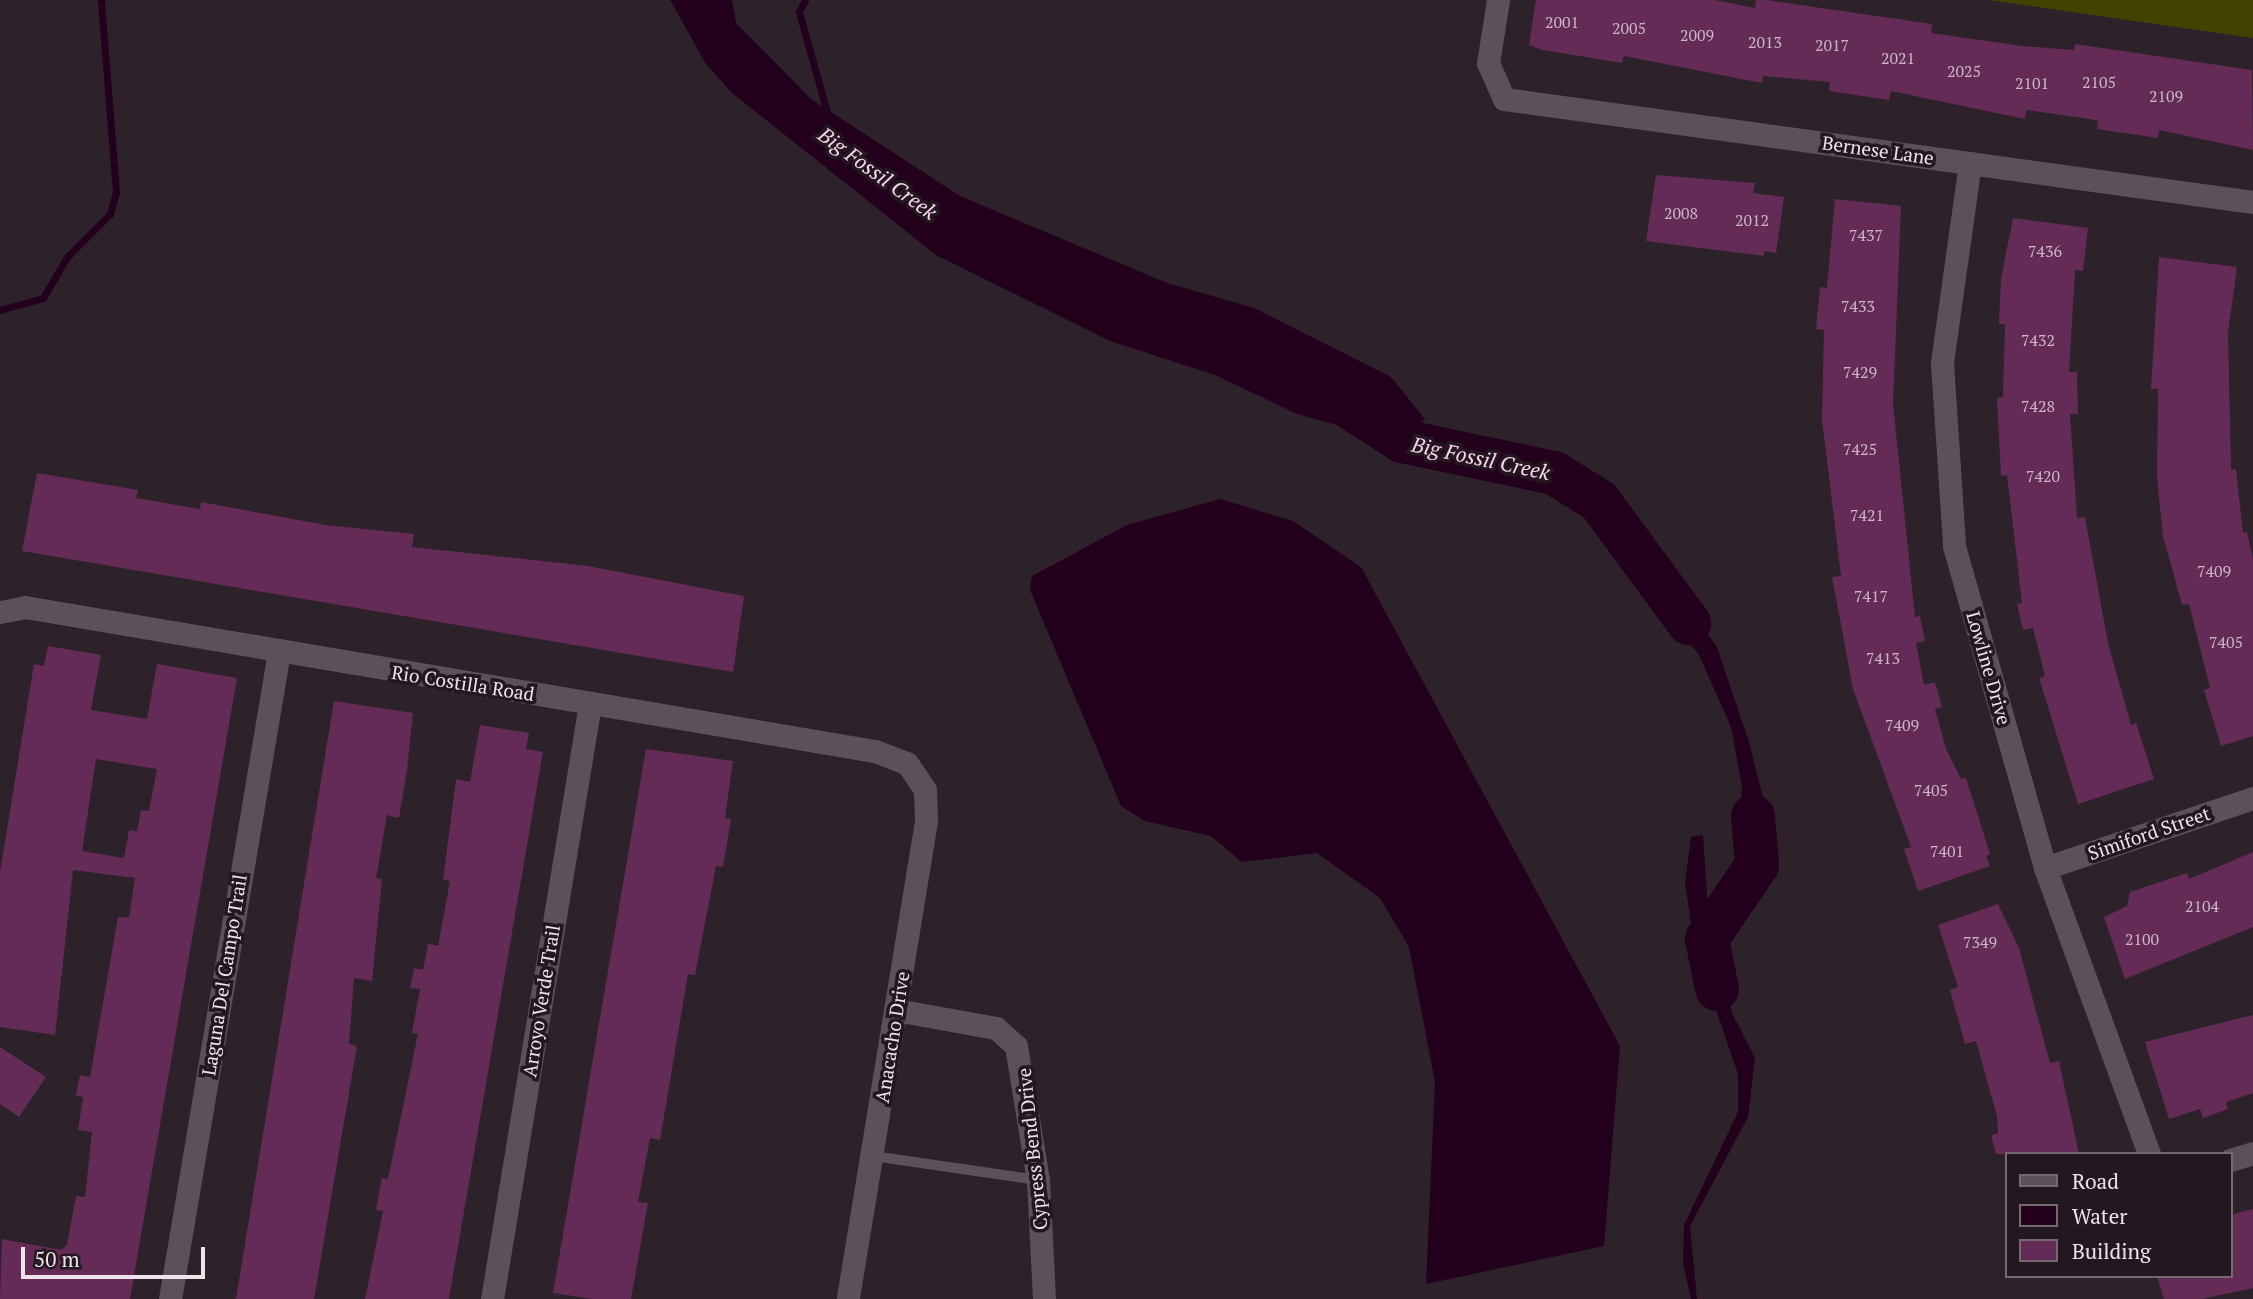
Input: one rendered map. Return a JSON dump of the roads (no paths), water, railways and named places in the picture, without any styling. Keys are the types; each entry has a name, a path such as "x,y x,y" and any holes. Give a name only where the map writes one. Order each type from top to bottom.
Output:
{"street":[{"name":"Bernese Lane","path":"1498,0 1488,63 1503,99 2253,202"},
{"name":"Lowline Drive","path":"1970,163 1942,363 1954,546 2045,868 2148,1152"},
{"name":"Rio Costilla Road","path":"0,612 25,607 278,652 875,751 907,763 920,775"},
{"name":"Laguna Del Campo Trail","path":"170,1299 278,652"},
{"name":"Arroyo Verde Trail","path":"492,1299 590,704"},
{"name":"Anacacho Drive","path":"855,1298 873,1156 926,821 920,775"},
{"name":"Simiford Street","path":"2045,868 2253,799"},
{"name":"Cypress Bend Drive","path":"896,1010 996,1028 1007,1035 1022,1059 1038,1180 1044,1299"},
{"path":"2232,1159 2253,1153"}],"lane":[{"path":"873,1156 1038,1180"}],"water":[{"path":"670,0 732,0 736,23 811,99 960,196 1167,283 1254,308 1391,377 1425,419 1414,430 1359,431 1297,414 1215,375 1110,341 936,255 732,93 706,64"},
{"path":"1220,499 1293,521 1361,567 1620,1046 1604,1246 1426,1284 1435,1082 1409,947 1380,898 1317,853 1242,862 1211,836 1145,821 1121,806 1030,590 1032,576 1127,525"},
{"path":"1664,573 1717,647 1749,742 1765,806 1768,869 1754,888 1737,838 1742,786 1731,727 1699,655 1658,601 1651,574"},
{"path":"1703,835 1709,923 1732,1013 1755,1058 1748,1117 1690,1226 1697,1299 1691,1299 1683,1263 1684,1225 1738,1112 1738,1074 1695,949 1685,883 1691,837"}],"waterway":[{"path":"0,310 43,298 67,257 110,214 116,192 101,0"},
{"path":"805,0 799,12 828,116"},
{"name":"Big Fossil Creek","path":"1337,399 1402,441 1554,473 1599,501 1689,623"},
{"name":"Big Fossil Creek","path":"1717,989 1707,939 1757,865 1753,816"}]}
